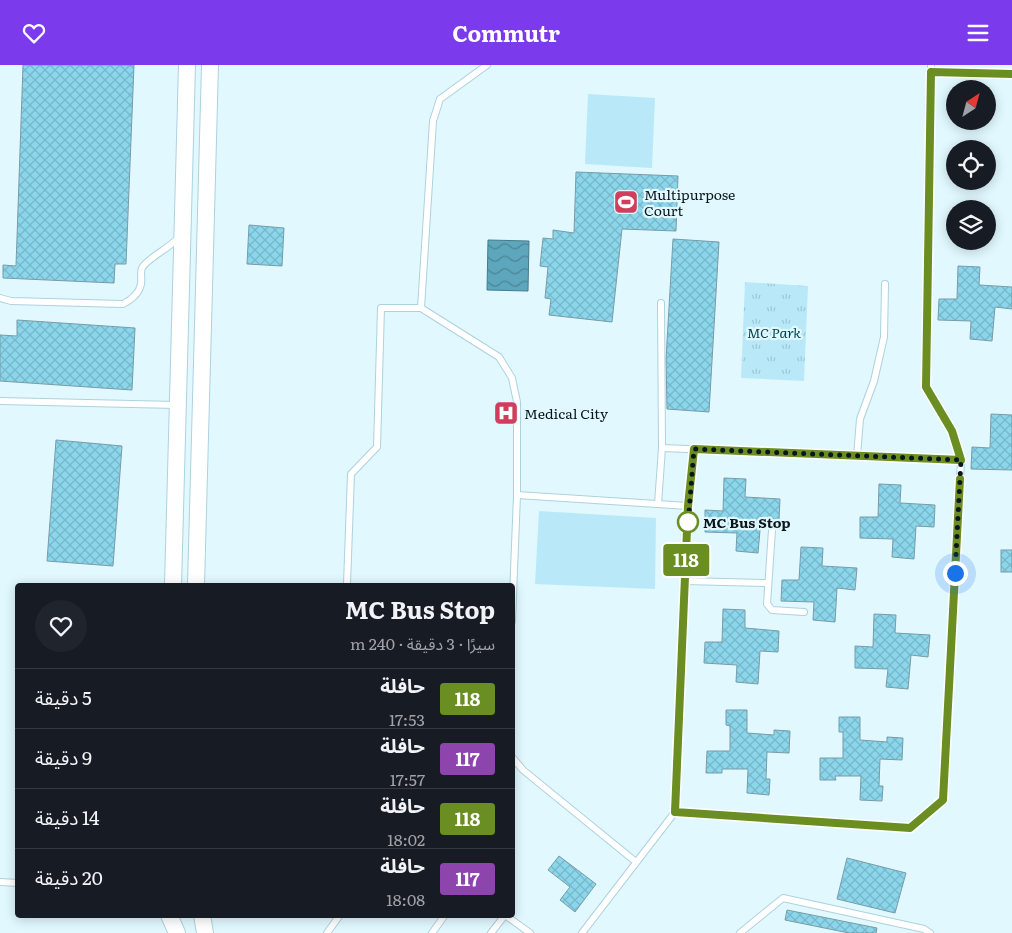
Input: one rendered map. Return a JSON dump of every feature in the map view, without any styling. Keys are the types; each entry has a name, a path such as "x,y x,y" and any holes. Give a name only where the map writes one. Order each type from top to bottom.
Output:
{"street":[{"path":"173,583 187,65"},
{"path":"196,583 210,65"},
{"path":"171,918 177,933"},
{"path":"202,918 205,933"}],"lane":[{"path":"421,308 433,121 440,99 487,65"},
{"path":"675,812 910,828 943,800 961,460 952,431 926,387 931,69 1012,74"},
{"path":"0,298 11,301 123,304 133,298 141,284 141,269 145,264 172,246 182,232"},
{"path":"857,456 860,419 874,381 884,337 885,284"},
{"path":"658,504 662,448 661,303"},
{"path":"347,583 351,474 377,447 381,308 421,308 499,357 512,378 517,402 517,495 514,583"},
{"path":"0,401 178,405"},
{"path":"662,448 961,460"},
{"path":"582,933 675,812 688,506 694,449"},
{"path":"517,495 688,506"},
{"path":"772,530 767,583 768,608 804,613"},
{"path":"685,581 767,583"},
{"path":"515,761 523,770 636,862"},
{"path":"0,883 15,883"},
{"path":"740,933 783,898 924,929 930,933"},
{"path":"327,933 338,918"},
{"path":"432,933 443,918"},
{"path":"491,933 503,918"},
{"path":"509,918 530,933"}],"green space":[{"path":"588,94 655,98 652,168 585,164"},
{"name":"MC Park","path":"745,282 808,286 804,381 741,378"},
{"path":"539,511 656,518 655,589 535,584"}],"water":[{"path":"488,240 529,241 528,291 487,290"}],"building":[{"path":"23,65 134,65 126,264 115,264 114,283 3,278 3,265 16,266"},
{"path":"576,172 678,176 676,231 622,229 612,322 549,315 551,299 545,298 548,267 540,266 543,238 553,239 553,230 574,233"},
{"path":"249,225 284,228 282,266 247,264"},
{"path":"673,239 719,242 709,412 667,409 666,359"},
{"path":"958,266 980,267 979,285 1012,287 1012,309 995,307 992,341 970,339 971,321 938,320 939,299 957,299"},
{"path":"17,320 135,328 132,390 0,381 0,335 17,336"},
{"path":"991,414 1012,415 1012,470 971,469 972,447 990,448"},
{"path":"56,440 122,446 113,566 47,561"},
{"path":"724,478 746,479 745,497 780,499 779,520 761,519 758,553 736,551 737,533 705,532 705,510 723,511"},
{"path":"879,484 901,485 900,503 935,505 934,527 916,526 914,559 892,557 893,539 860,538 860,517 878,517"},
{"path":"801,547 823,548 822,566 857,568 855,590 837,588 835,622 813,620 814,602 781,601 782,580 799,580"},
{"path":"1001,550 1012,550 1012,572 1001,572"},
{"path":"723,609 745,610 745,628 779,631 778,652 760,651 758,684 736,682 737,665 704,663 705,642 722,642"},
{"path":"874,614 896,615 895,633 930,635 928,657 911,655 908,689 886,687 888,669 855,668 855,646 873,647"},
{"path":"726,710 747,710 747,733 774,735 774,730 790,731 789,753 767,752 766,779 770,779 769,795 747,793 748,769 722,769 722,773 706,773 707,751 730,751 730,726 726,725"},
{"path":"839,717 860,717 860,740 887,742 887,737 903,738 902,760 880,759 879,786 883,786 882,801 860,800 861,776 835,776 836,780 820,780 820,758 843,758 843,732 839,732"},
{"path":"559,856 596,884 575,912 560,900 570,887 548,870"},
{"path":"847,858 906,873 895,913 837,899"},
{"path":"787,910 877,928 876,933 849,933 785,920"}],"bus line":[{"name":"118","path":"960,479 943,800 910,828 675,812 688,506 694,449 961,460 952,431 926,387 931,72 1012,74"}],"place":[{"name":"Multipurpose Court","path":"626,202"},
{"name":"Medical City","path":"506,413"},
{"name":"MC Bus Stop","path":"688,522"}],"route":[{"path":"688,522 688,525 694,449 961,460 955,573"}]}
